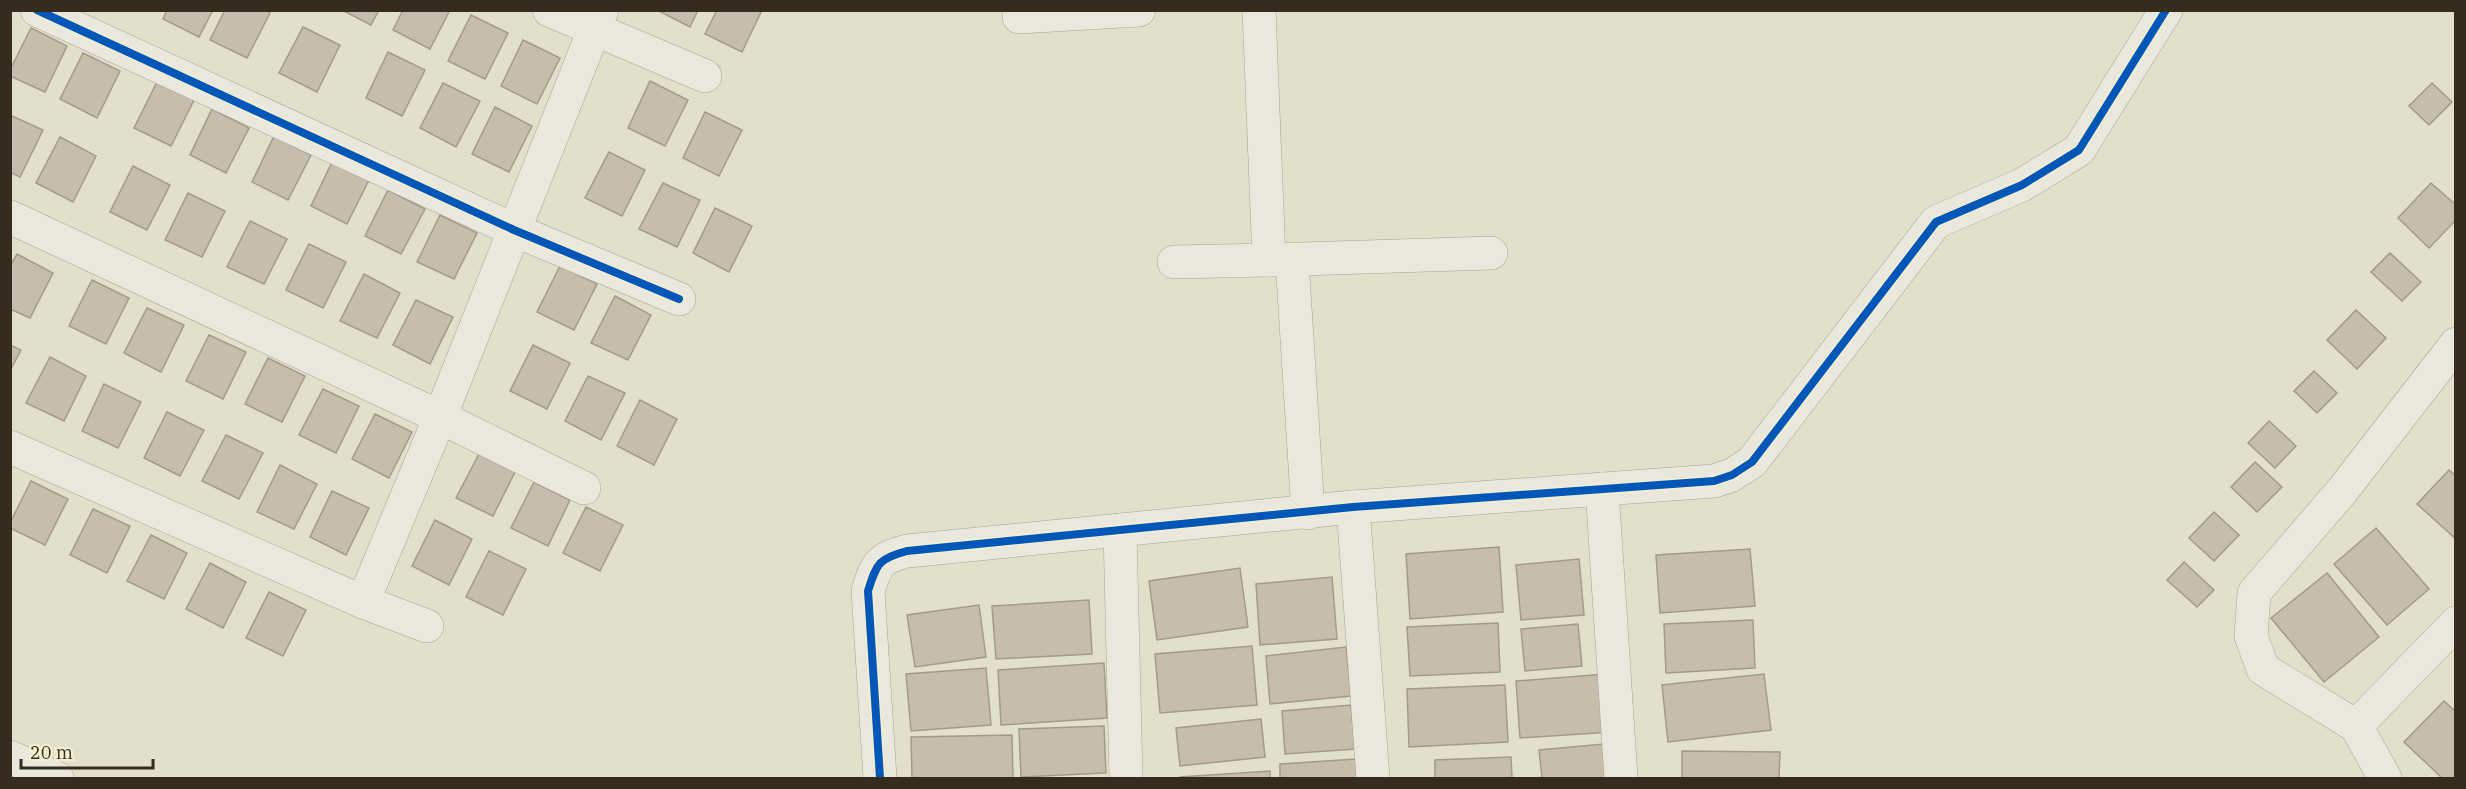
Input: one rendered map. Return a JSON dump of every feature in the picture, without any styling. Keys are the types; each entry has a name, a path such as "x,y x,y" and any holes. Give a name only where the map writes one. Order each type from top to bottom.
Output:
{"street":[{"path":"37,10 514,230 679,298"},
{"path":"549,10 598,21 705,76"},
{"path":"1019,16 1139,10"},
{"path":"1259,10 1280,260 1308,513"},
{"path":"880,778 868,591 874,573 884,558 908,551 1353,507 1714,480 1732,476 1752,462 1936,222 2022,185 2079,150 2166,10"},
{"path":"363,602 440,417 598,21"},
{"path":"10,217 440,417 585,488"},
{"path":"1174,262 1491,253"},
{"path":"2385,778 2356,726 2263,669 2251,636 2254,593 2342,491 2456,344"},
{"path":"10,447 363,602 427,627"},
{"path":"1602,489 1621,778"},
{"path":"1353,507 1373,778"},
{"path":"1120,530 1126,778"},
{"path":"2356,726 2456,623"},
{"path":"10,757 57,778"}],"building":[{"path":"167,10 213,10 199,37 163,19"},
{"path":"225,10 266,10 270,13 247,58 210,40"},
{"path":"342,10 379,10 371,25"},
{"path":"403,10 450,10 430,49 393,30"},
{"path":"657,10 698,10 690,27"},
{"path":"717,10 762,10 742,52 705,34"},
{"path":"471,15 508,33 485,79 448,61"},
{"path":"303,27 340,45 317,92 279,73"},
{"path":"31,28 67,46 45,92 10,76 10,70"},
{"path":"523,40 560,58 537,104 501,86"},
{"path":"388,52 425,70 402,116 366,98"},
{"path":"83,53 120,71 97,118 60,99"},
{"path":"650,81 688,100 665,146 628,128"},
{"path":"157,82 194,100 171,146 134,128"},
{"path":"443,83 480,101 456,147 420,128"},
{"path":"2432,83 2452,102 2429,125 2409,106"},
{"path":"495,107 532,126 509,172 472,154"},
{"path":"212,109 249,128 226,173 190,155"},
{"path":"705,112 742,130 719,176 683,158"},
{"path":"10,115 43,130 20,177 10,172"},
{"path":"274,136 311,155 288,200 252,182"},
{"path":"60,137 96,156 73,202 36,183"},
{"path":"609,152 645,170 622,216 585,198"},
{"path":"333,160 370,178 347,224 311,206"},
{"path":"133,166 170,185 147,230 110,212"},
{"path":"663,183 700,200 677,247 639,229"},
{"path":"2431,183 2456,205 2456,220 2429,248 2398,218"},
{"path":"388,190 425,209 401,254 365,236"},
{"path":"188,193 225,211 202,257 165,240"},
{"path":"715,208 752,226 729,272 693,253"},
{"path":"440,215 477,233 454,279 417,262"},
{"path":"250,221 287,239 264,284 227,267"},
{"path":"309,244 346,262 323,308 286,290"},
{"path":"2390,253 2421,282 2402,301 2371,272"},
{"path":"17,254 53,273 30,318 10,309 10,266"},
{"path":"560,266 597,284 574,330 537,312"},
{"path":"364,274 400,293 377,338 340,321"},
{"path":"92,280 129,298 106,344 69,326"},
{"path":"615,296 651,315 628,360 591,343"},
{"path":"416,300 453,317 430,364 393,345"},
{"path":"147,308 184,325 161,372 124,353"},
{"path":"2356,310 2386,338 2357,369 2327,340"},
{"path":"209,335 246,352 223,399 186,381"},
{"path":"10,345 21,350 10,371"},
{"path":"533,345 570,363 547,409 510,391"},
{"path":"50,357 86,376 64,421 26,403"},
{"path":"268,358 305,376 282,422 245,404"},
{"path":"2314,371 2337,393 2317,413 2294,391"},
{"path":"588,376 625,393 601,440 565,421"},
{"path":"104,384 141,402 118,448 82,431"},
{"path":"323,389 359,406 336,453 299,435"},
{"path":"640,400 677,419 654,465 617,446"},
{"path":"167,412 204,430 180,476 144,458"},
{"path":"375,414 412,432 389,478 352,459"},
{"path":"2269,421 2296,446 2275,468 2248,443"},
{"path":"226,435 263,453 239,499 202,481"},
{"path":"480,452 516,470 493,516 456,498"},
{"path":"2255,462 2282,487 2257,512 2231,487"},
{"path":"280,465 317,484 294,529 257,512"},
{"path":"2449,470 2456,476 2456,539 2417,504"},
{"path":"31,481 68,499 45,545 10,528 10,523"},
{"path":"534,482 570,500 548,546 511,528"},
{"path":"332,491 369,508 346,555 310,537"},
{"path":"586,507 623,525 600,571 563,553"},
{"path":"93,509 130,526 107,573 70,555"},
{"path":"2214,512 2239,535 2214,561 2189,538"},
{"path":"435,520 472,539 449,585 412,566"},
{"path":"2376,528 2429,589 2387,625 2334,564"},
{"path":"151,535 187,553 164,599 127,581"},
{"path":"1499,547 1503,612 1410,619 1406,554"},
{"path":"1750,549 1755,606 1660,613 1656,555"},
{"path":"489,551 526,569 503,615 466,597"},
{"path":"1579,559 1584,615 1521,620 1516,565"},
{"path":"2184,562 2214,590 2197,607 2167,580"},
{"path":"210,563 246,582 223,628 186,609"},
{"path":"1240,568 1248,627 1157,640 1149,581"},
{"path":"2327,573 2379,637 2324,682 2271,618"},
{"path":"1332,577 1337,639 1260,645 1256,584"},
{"path":"269,592 306,610 283,656 246,638"},
{"path":"1089,600 1092,654 996,659 992,606"},
{"path":"979,605 986,657 915,667 907,615"},
{"path":"1753,620 1755,668 1666,673 1664,624"},
{"path":"1498,623 1500,672 1410,676 1407,627"},
{"path":"1578,624 1582,666 1525,671 1521,629"},
{"path":"1252,646 1257,705 1160,713 1155,654"},
{"path":"1346,647 1351,696 1270,704 1266,656"},
{"path":"1104,663 1107,718 1001,725 998,670"},
{"path":"986,668 991,725 911,731 906,674"},
{"path":"1606,674 1611,732 1520,738 1516,681"},
{"path":"1764,674 1771,730 1668,742 1662,685"},
{"path":"1505,685 1508,742 1409,747 1407,689"},
{"path":"2444,701 2456,712 2456,778 2442,778 2404,742"},
{"path":"1351,705 1355,749 1285,754 1282,711"},
{"path":"1261,719 1265,757 1180,766 1176,728"},
{"path":"1104,726 1106,773 1021,777 1019,729"},
{"path":"1012,735 1013,778 912,778 911,737"},
{"path":"1604,744 1608,778 1542,778 1539,750"},
{"path":"1682,751 1780,752 1779,778 1682,778"},
{"path":"1511,757 1512,778 1435,778 1435,760"},
{"path":"1356,759 1357,778 1280,778 1280,764"},
{"path":"1270,771 1270,778 1180,778 1180,777"}],"cycle path":[{"path":"37,10 514,230 679,299"},
{"path":"880,778 868,591 880,563 890,557 907,551 1353,507 1714,481 1732,475 1752,462 1936,222 2022,185 2079,150 2166,10"}]}
